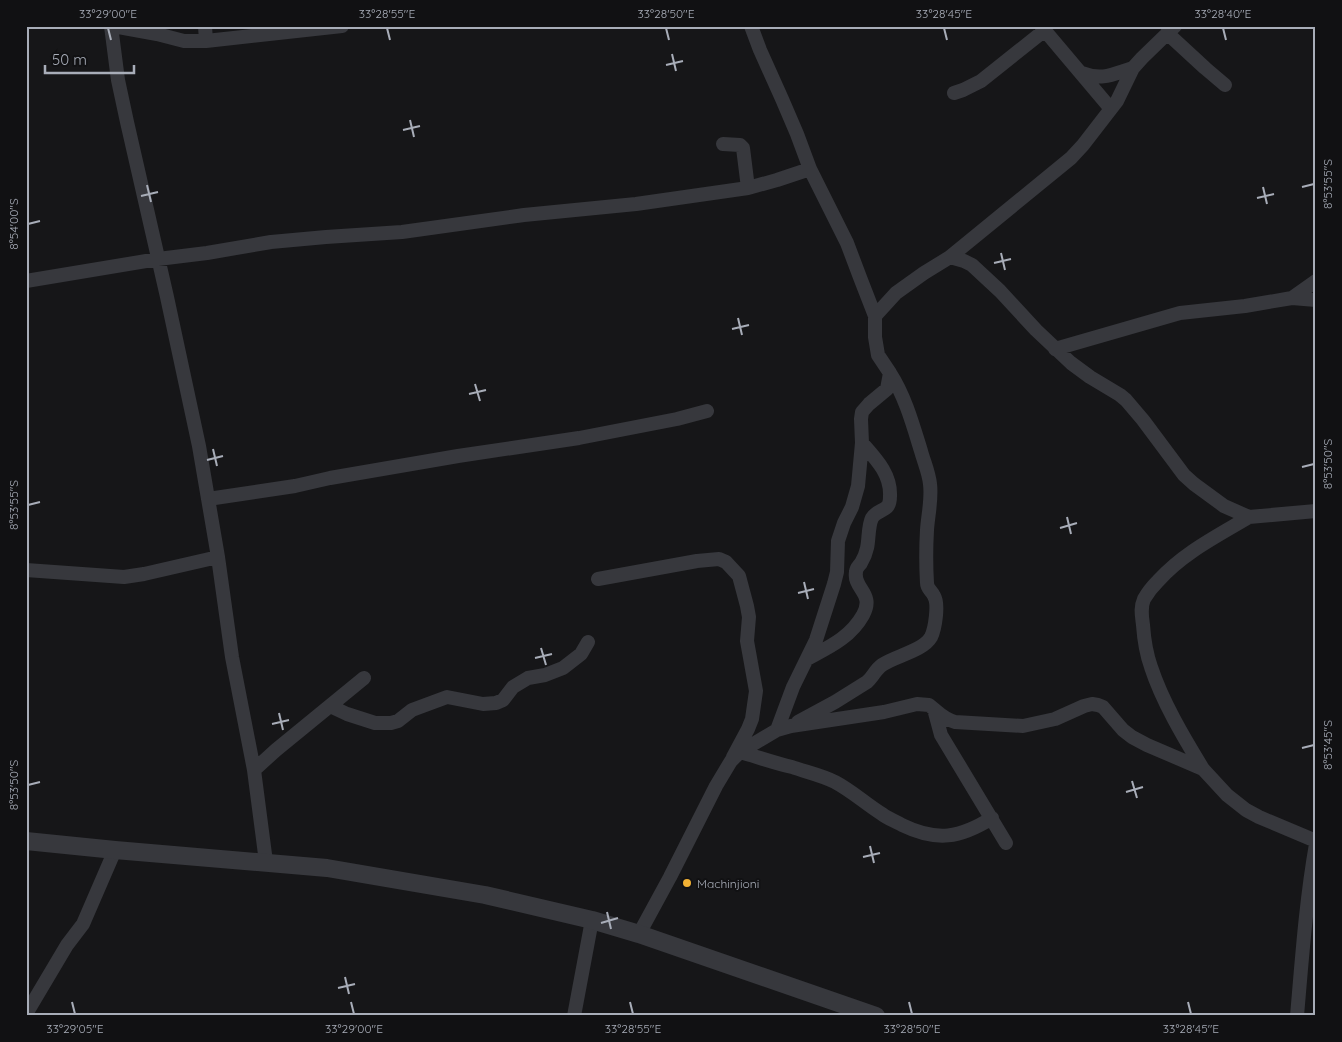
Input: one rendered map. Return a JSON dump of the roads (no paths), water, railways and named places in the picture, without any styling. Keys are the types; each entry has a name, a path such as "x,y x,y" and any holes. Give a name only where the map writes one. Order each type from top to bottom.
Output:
{"street":[{"path":"266,862 254,770 232,657 208,499 183,372 118,80 112,26 172,32 184,41 206,41 298,29 342,26"},
{"path":"205,26 206,41"},
{"path":"736,756 868,682 882,665 926,643 930,639 934,628 936,601 935,596 927,585 926,543 931,502 930,484 909,415 897,384 878,355 875,337 875,316 847,243 810,169 751,26"},
{"path":"954,93 981,81 1043,28 1111,110"},
{"path":"875,316 896,293 950,257 1071,158 1111,110 1133,68 1171,30 1205,68 1225,85"},
{"path":"1082,73 1097,78 1133,68"},
{"path":"723,144 740,145 743,148 748,188"},
{"path":"26,281 271,242 402,232 636,204 748,188 810,169"},
{"path":"950,257 972,265 1056,349 1090,377 1126,400 1184,475 1194,484 1224,506 1249,517"},
{"path":"1292,298 1316,281"},
{"path":"1056,349 1180,313 1245,306 1292,298 1316,300"},
{"path":"784,728 793,687 816,640 837,572 838,541 852,507 858,486 862,443 862,412 887,388 890,373"},
{"path":"208,499 294,486 458,456 579,438 667,422 707,411"},
{"path":"806,660 848,635 864,614 867,604 855,575 856,569 861,564 867,549 872,518 887,508 890,502 890,492 884,469 862,443"},
{"path":"1297,1016 1310,928 1311,870 1316,842 1246,810 1227,796 1203,769 1182,734 1156,680 1145,641 1141,613 1142,605 1151,588 1174,564 1216,536 1249,517 1316,511"},
{"path":"26,570 124,577 218,557"},
{"path":"598,579 697,561 719,559 726,562 739,576 749,617 747,641 756,691 752,718 736,756 716,786 639,934"},
{"path":"330,706 346,714 375,723 391,723 398,721 412,710 447,698 483,704 496,703 503,700 513,687 528,678 545,675 563,668 580,654 588,642"},
{"path":"254,770 364,678"},
{"path":"784,728 884,712 917,704 929,705 947,720 954,722 1023,726 1055,719 1092,704 1103,707 1123,730 1132,737 1203,769"},
{"path":"934,709 941,735 1006,843"},
{"path":"736,756 812,773 834,782 852,792 883,815 911,829 929,835 948,836 961,833 992,818"},
{"path":"26,842 327,868 485,895 592,920 639,934 876,1016"},
{"path":"26,1014 67,945 83,924 115,850"},
{"path":"574,1016 592,920"}],"place":[{"name":"Machinjioni","path":"687,883"}]}
